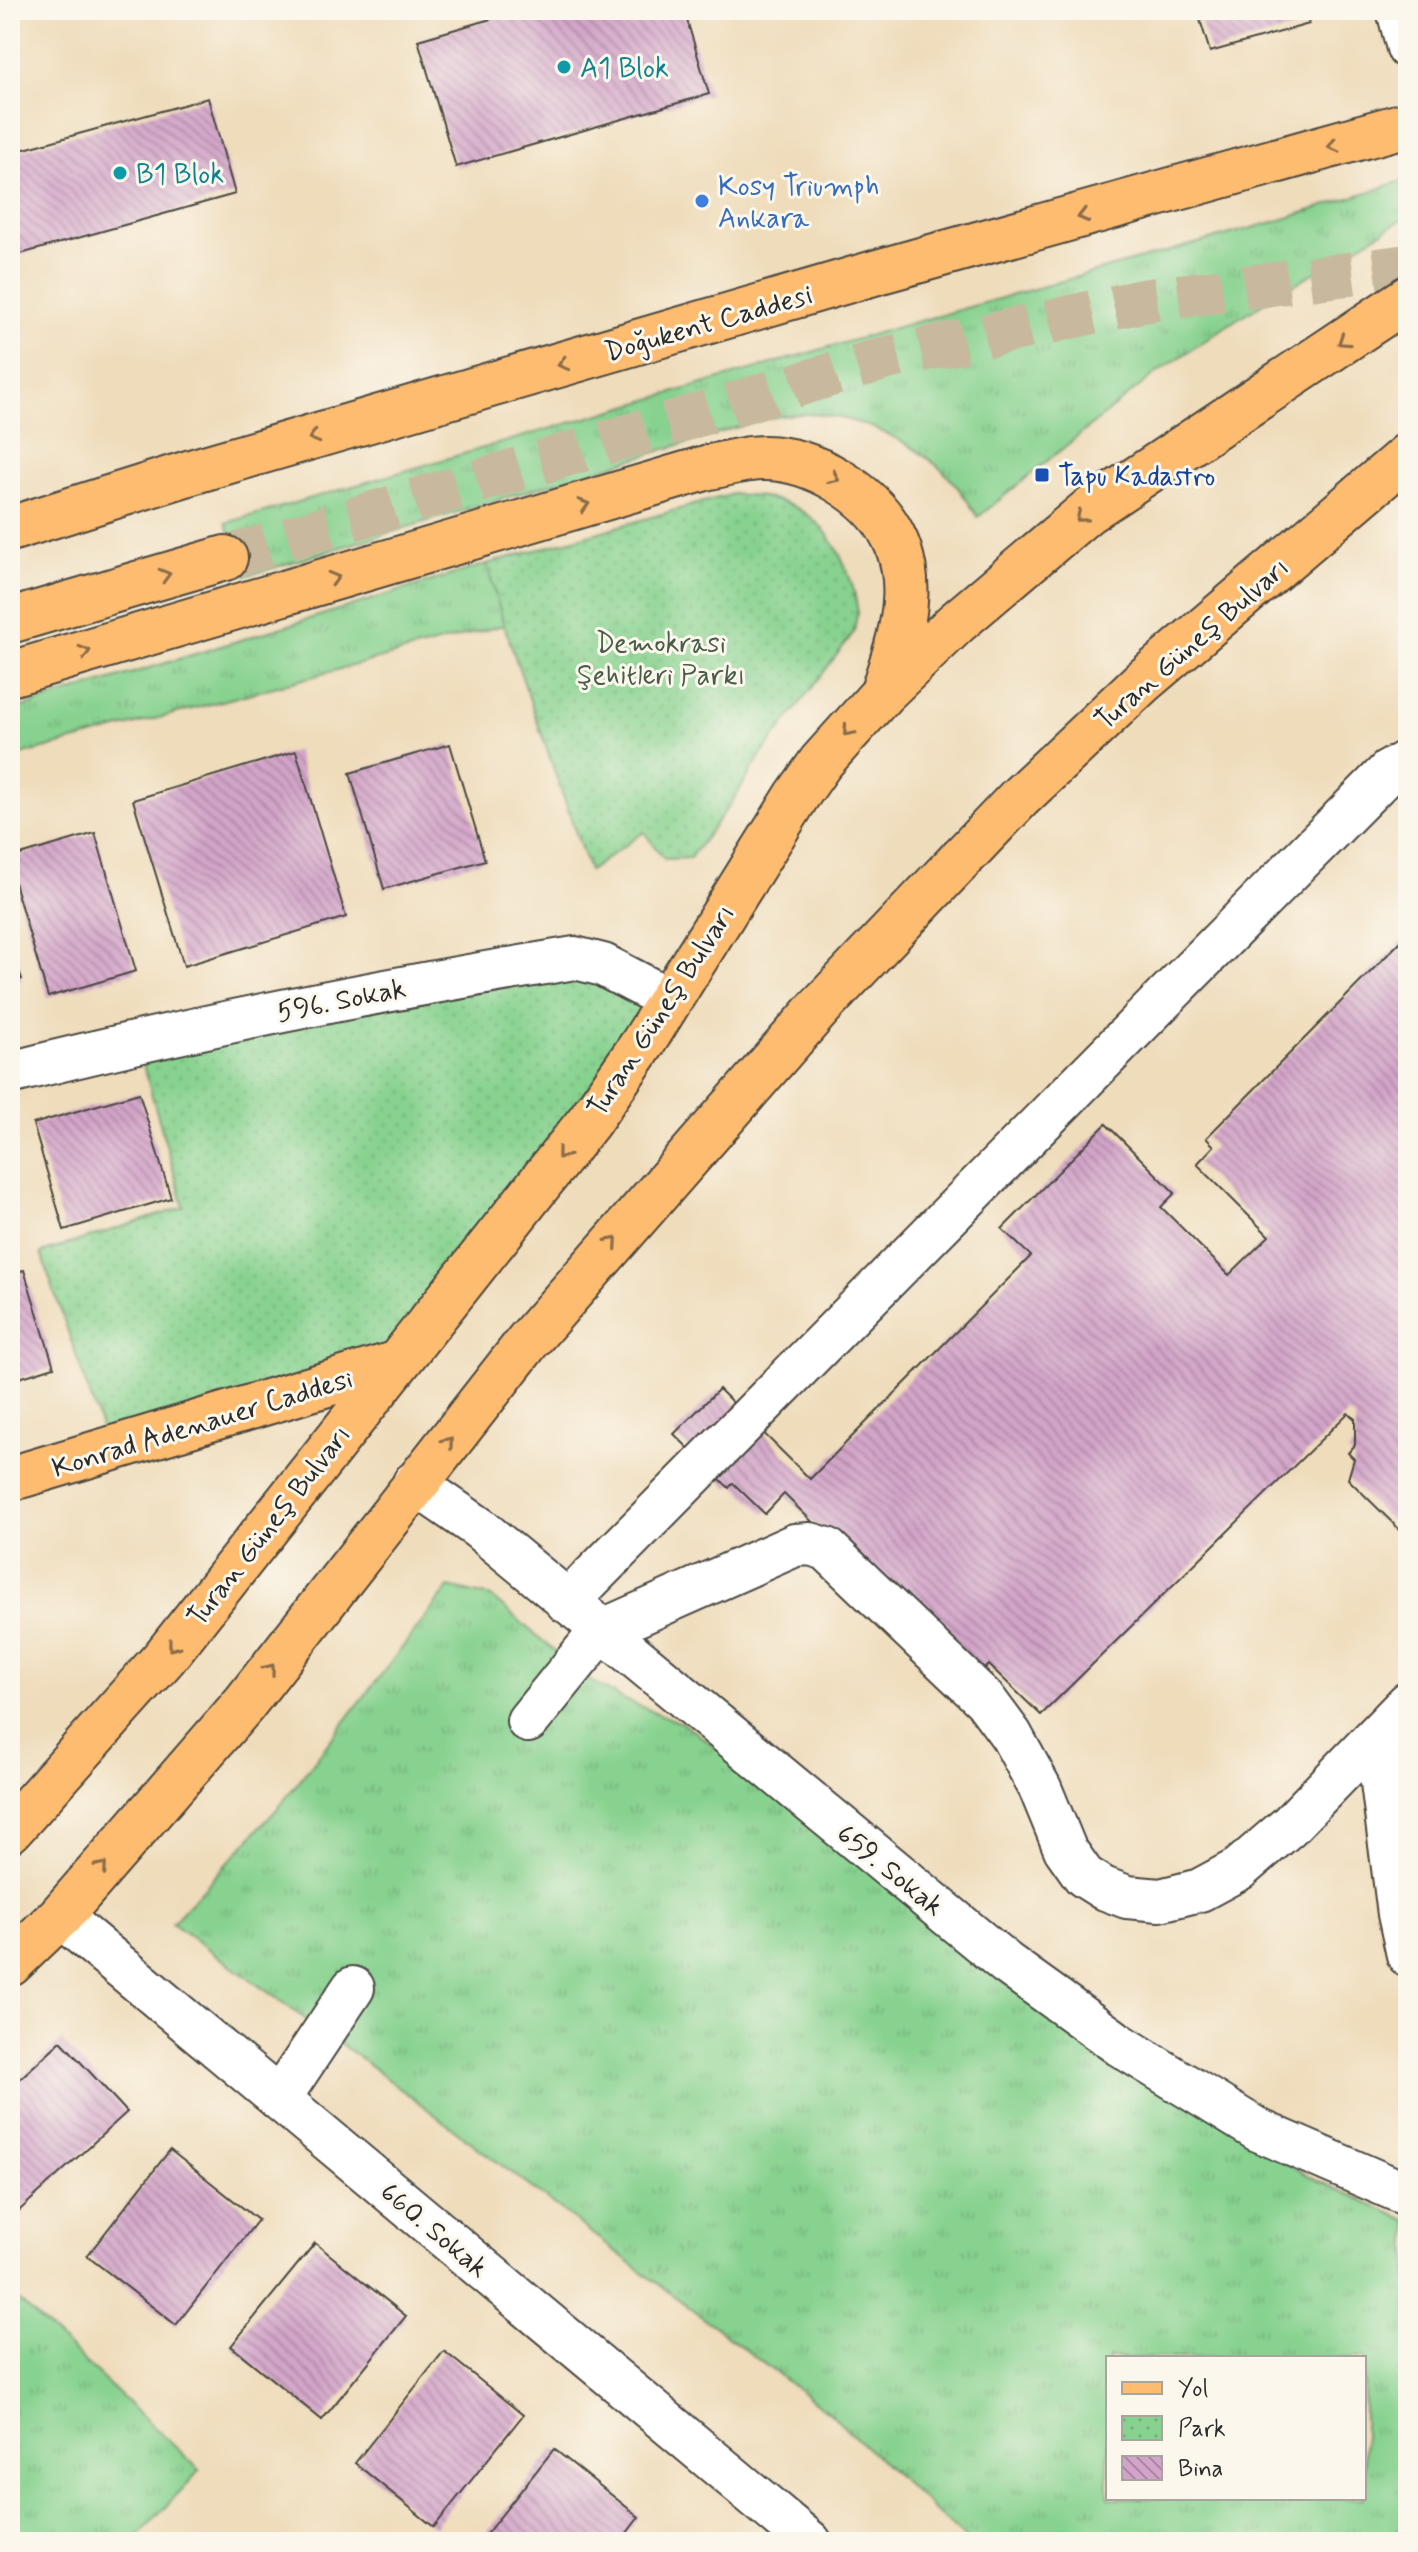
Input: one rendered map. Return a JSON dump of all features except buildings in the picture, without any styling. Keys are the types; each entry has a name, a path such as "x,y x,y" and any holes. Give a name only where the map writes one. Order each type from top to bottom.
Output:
{"main road":[{"name":"Doğukent Caddesi","path":"10,529 198,470 881,271 1408,124"},
{"name":"Turan Güneş Bulvarı","path":"10,1830 164,1658 589,1121 643,1043 668,999 821,762 883,693 956,623 1087,512 1408,298"},
{"name":"Turan Güneş Bulvarı","path":"10,1964 60,1916 244,1704 528,1341 820,1007 1019,798 1142,682 1408,455"},
{"path":"10,674 709,467 763,458 805,464 844,482 893,534 902,560 905,599 901,628 883,693"},
{"path":"10,621 225,558"},
{"name":"Konrad Adenauer Caddesi","path":"10,1479 394,1364"}],"street":[{"path":"1398,10 1408,48"},
{"path":"567,1602 1388,772 1408,761"},
{"name":"596. Sokak","path":"10,1073 136,1040 380,990 575,958 603,965 668,999"},
{"name":"659. Sokak","path":"414,1483 479,1528 1006,1963 1120,2045 1258,2130 1408,2195"},
{"path":"528,1721 601,1631 795,1545 810,1544 827,1549 985,1700 1011,1735 1040,1788 1065,1849 1084,1876 1103,1888 1127,1897 1160,1900 1200,1890 1239,1869 1289,1826 1408,1703"},
{"path":"1376,1736 1399,1914 1408,1955"},
{"name":"660. Sokak","path":"60,1916 810,2542"},
{"path":"279,2099 353,1988"}],"green space":[{"path":"1408,179 1408,216 1237,319 1155,374 978,517 948,476 906,444 855,422 802,414 765,419 246,576 226,523 912,323 1284,219"},
{"name":"Demokrasi Şehitleri Parkı","path":"732,494 785,503 821,527 842,559 852,584 857,610 854,632 759,758 734,799 690,858 664,859 644,832 589,871 504,625 487,564"},
{"path":"487,564 504,625 10,758 10,711"},
{"path":"575,958 668,999 394,1364 109,1451 41,1253 184,1207 136,1040"},
{"path":"449,1587 491,1597 589,1680 625,1700 684,1724 1261,2148 1311,2177 1408,2221 1408,2542 969,2542 829,2413 368,2064 172,1923 278,1808"},
{"path":"14,2296 200,2470 133,2542 10,2542 10,2300"}],"tunnel":[{"path":"225,558 883,359 1142,301 1408,266"}],"place":[{"name":"A1 Blok","path":"564,67"},
{"name":"B1 Blok","path":"120,173"},
{"name":"Kosy Triumph Ankara","path":"702,201"},
{"name":"Tapu Kadastro","path":"1042,475"}]}
